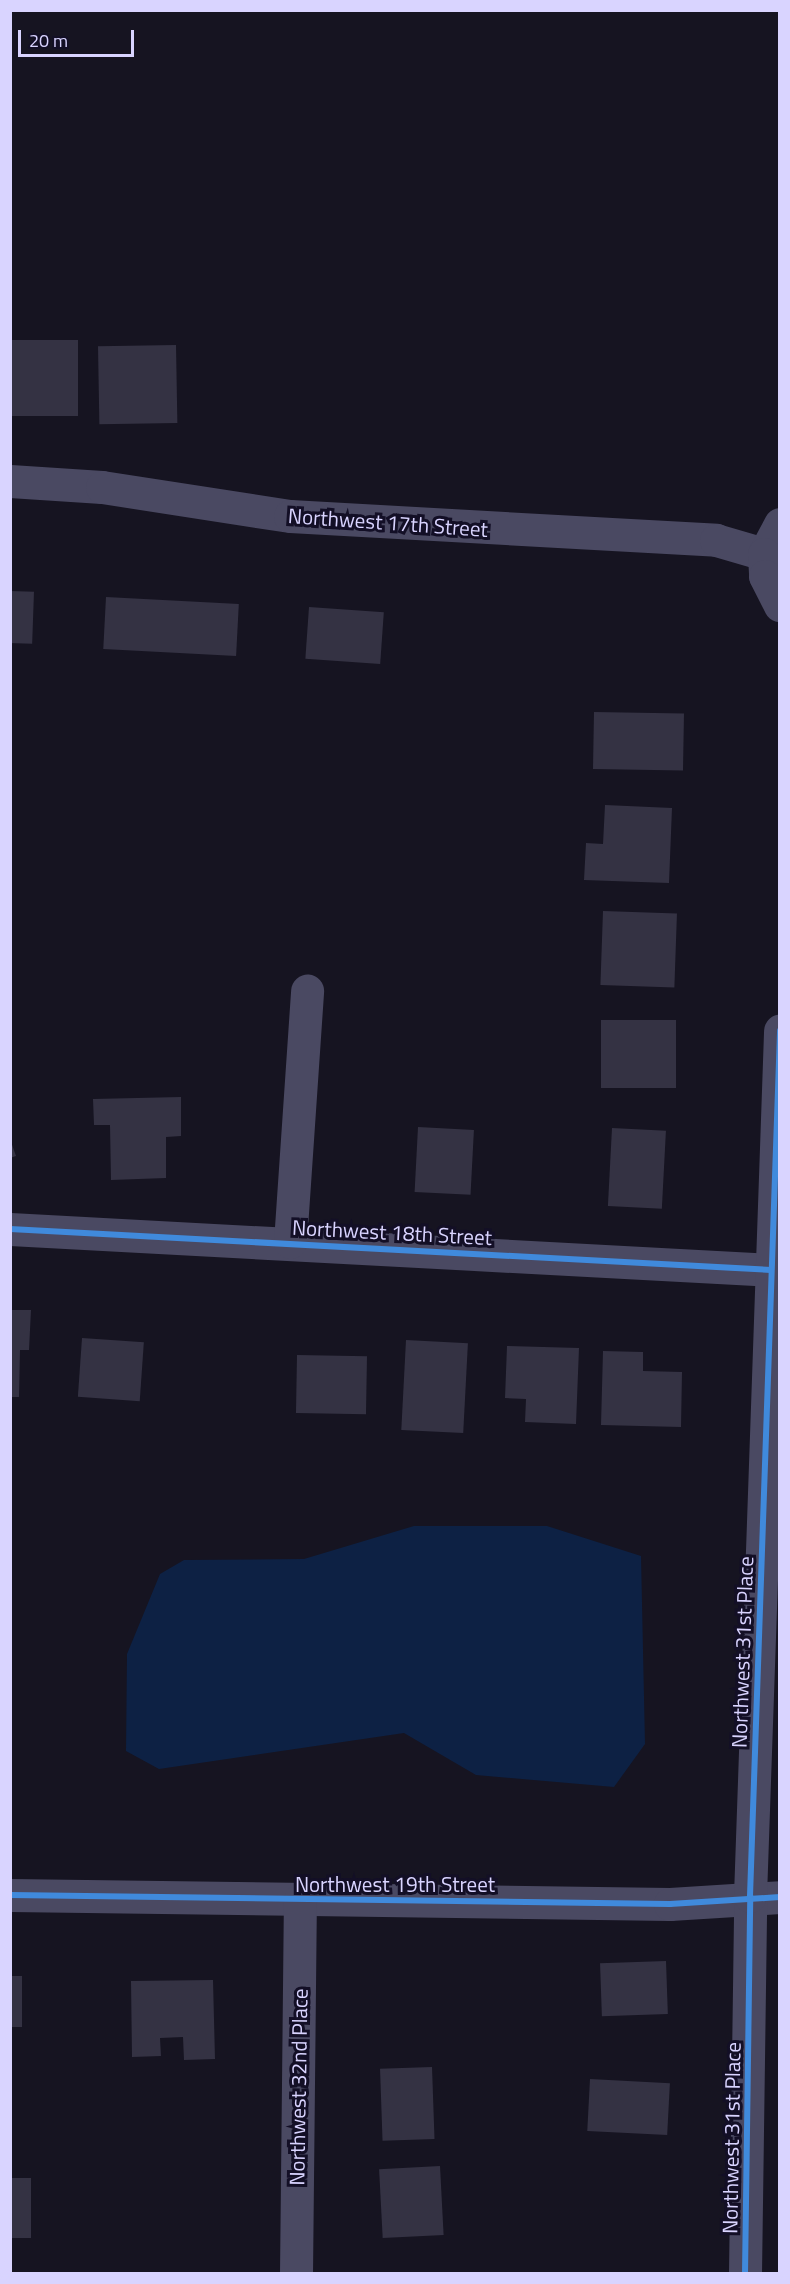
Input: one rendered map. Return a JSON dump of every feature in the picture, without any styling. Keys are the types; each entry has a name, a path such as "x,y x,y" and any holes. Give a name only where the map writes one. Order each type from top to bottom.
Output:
{"street":[{"name":"Northwest 17th Street","path":"10,481 102,487 290,516 509,531 716,540 764,554"},
{"path":"780,524 764,554 765,576 780,605"},
{"path":"290,1242 308,991"},
{"name":"Northwest 31st Place","path":"746,2274 765,1897 771,1270 780,1031"},
{"name":"Northwest 18th Street","path":"10,1229 290,1242 771,1270"},
{"name":"Northwest 19th Street","path":"10,1895 670,1904 765,1897"},
{"name":"Northwest 32nd Place","path":"296,2274 300,1900"}],"water":[{"path":"414,1526 547,1526 641,1556 645,1744 614,1787 476,1775 404,1733 159,1769 126,1751 127,1654 160,1574 184,1560 304,1559"}],"building":[{"path":"10,340 78,340 78,416 10,416"},
{"path":"176,345 177,423 99,424 98,346"},
{"path":"10,591 34,592 32,644 10,643"},
{"path":"106,597 239,604 236,656 103,649"},
{"path":"309,607 384,612 380,664 305,659"},
{"path":"594,712 684,714 683,771 593,769"},
{"path":"605,805 672,808 669,883 584,880 586,843 603,844"},
{"path":"603,911 677,914 674,988 600,985"},
{"path":"601,1020 676,1020 676,1088 601,1088"},
{"path":"181,1097 181,1136 166,1137 166,1178 111,1180 110,1125 94,1125 93,1099"},
{"path":"418,1127 474,1130 471,1195 415,1192"},
{"path":"612,1128 666,1131 662,1209 608,1206"},
{"path":"10,1139 16,1156 10,1158"},
{"path":"10,1310 31,1310 29,1350 20,1350 19,1397 10,1397"},
{"path":"82,1338 144,1342 140,1401 78,1397"},
{"path":"406,1340 468,1343 463,1433 401,1430"},
{"path":"507,1346 579,1348 576,1424 525,1422 526,1399 505,1398"},
{"path":"603,1351 643,1352 643,1371 682,1372 681,1427 601,1425"},
{"path":"297,1355 367,1356 366,1414 296,1413"},
{"path":"666,1961 668,2014 602,2016 600,1963"},
{"path":"10,1976 22,1976 22,2027 10,2027"},
{"path":"213,1980 215,2059 184,2060 183,2037 160,2038 161,2056 132,2057 131,1981"},
{"path":"432,2067 435,2139 383,2141 380,2069"},
{"path":"590,2079 670,2083 667,2135 587,2131"},
{"path":"440,2166 444,2235 383,2238 379,2169"},
{"path":"10,2178 31,2178 31,2238 10,2238"}],"cycle path":[{"path":"745,2274 750,1896 780,1031"},
{"path":"10,1229 771,1270"},
{"path":"10,1895 670,1904 780,1897"}]}
